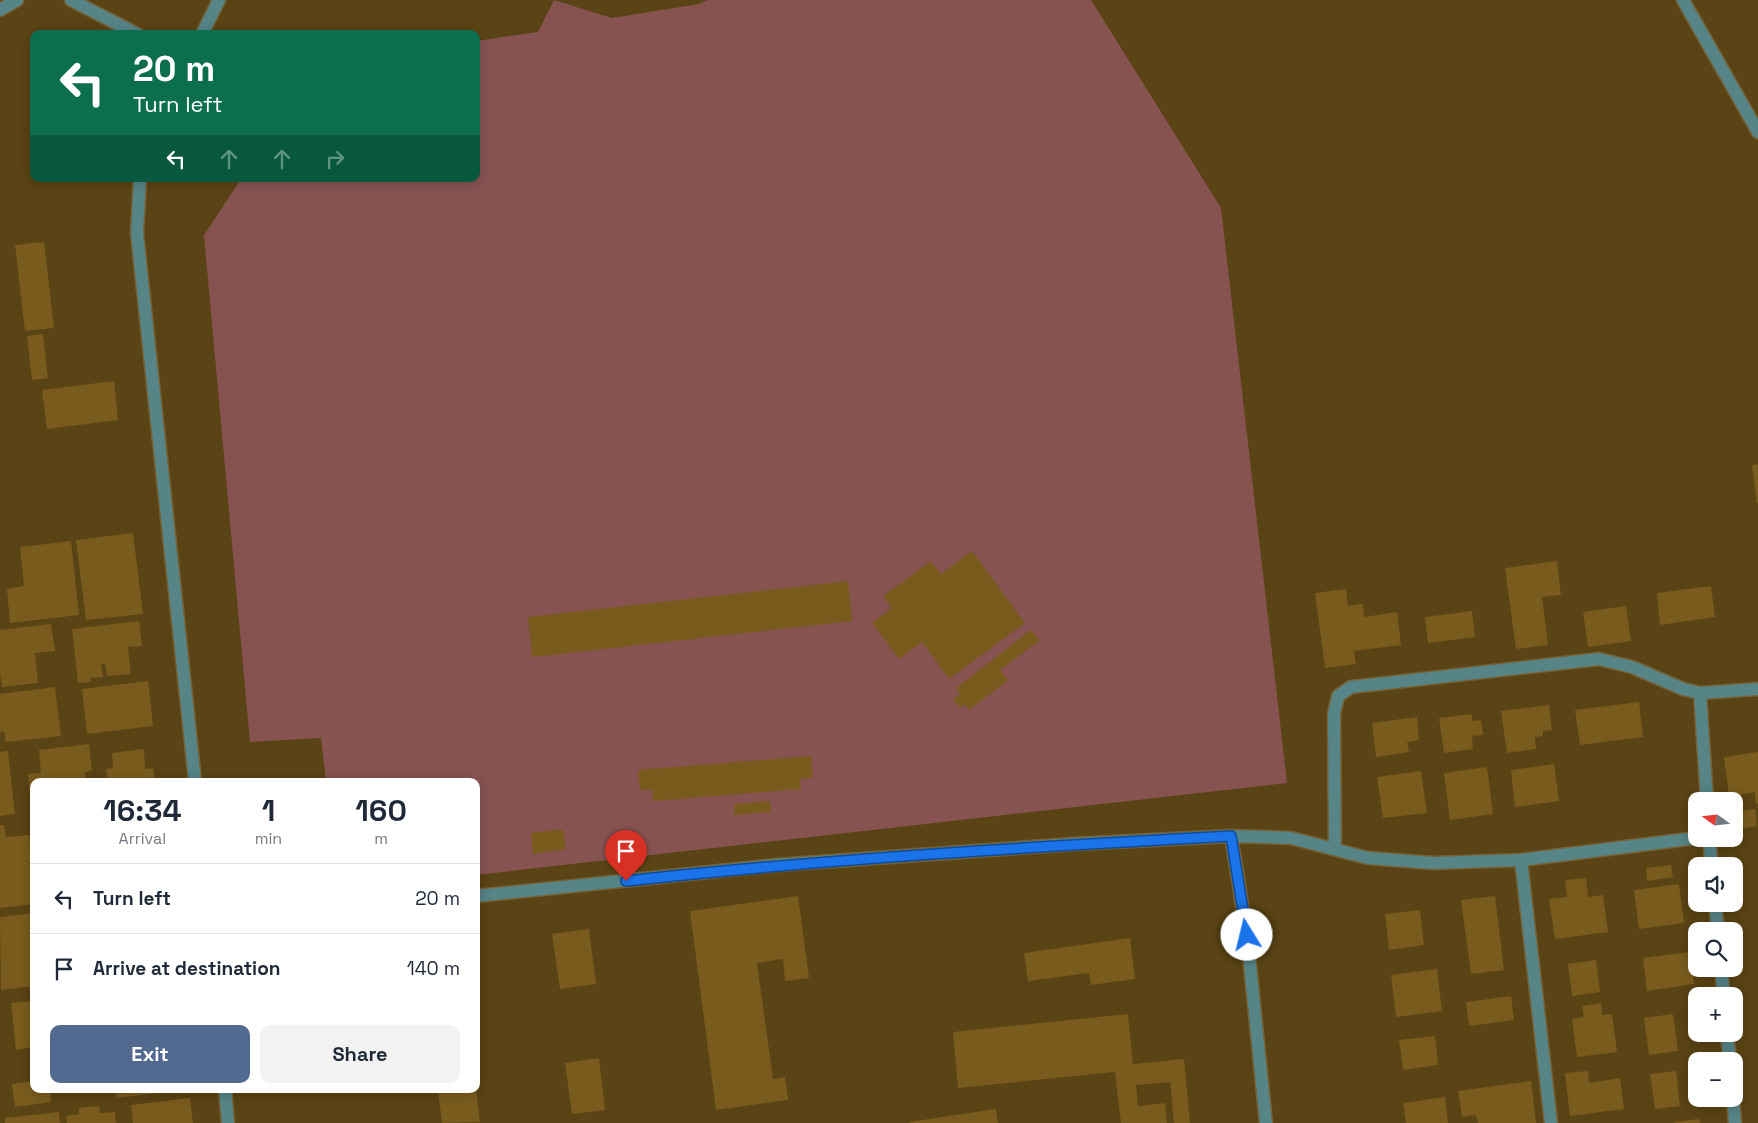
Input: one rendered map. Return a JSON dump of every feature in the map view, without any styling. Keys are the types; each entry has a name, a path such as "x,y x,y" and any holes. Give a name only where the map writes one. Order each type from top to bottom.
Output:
{"street":[{"path":"0,10 17,0"},
{"path":"71,0 129,30"},
{"path":"204,30 219,0"},
{"path":"1683,0 1758,132"},
{"path":"140,182 137,233 195,778"},
{"path":"1335,849 1334,714 1338,696 1351,687 1599,658 1632,666 1683,689 1700,692 1758,689"},
{"path":"1700,692 1706,792"},
{"path":"1231,836 1247,935 1266,1123"},
{"path":"480,896 776,865 1074,844 1231,836 1291,838 1368,858 1433,863 1521,860 1688,839"},
{"path":"1521,860 1551,1123"},
{"path":"225,1093 228,1123"},
{"path":"1734,1107 1735,1123"}],"shaded area":[{"path":"554,0 612,18 699,4 708,0 1091,0 1221,208 1287,783 480,875 480,778 326,778 321,738 250,742 204,235 239,182 480,182 480,40 538,32"}],"building":[{"path":"44,242 54,328 25,331 15,245"},
{"path":"43,334 48,378 32,380 27,336"},
{"path":"114,381 118,420 47,429 42,390"},
{"path":"1758,464 1758,503 1757,503 1752,465"},
{"path":"133,533 143,614 86,620 76,540"},
{"path":"71,541 79,615 10,623 7,589 24,586 20,547"},
{"path":"972,551 1025,623 949,679 922,642 899,659 872,623 892,608 883,596 931,561 941,574"},
{"path":"1557,561 1561,595 1542,597 1548,645 1516,649 1505,568"},
{"path":"848,581 852,621 532,657 528,617"},
{"path":"1711,586 1715,617 1660,625 1657,593"},
{"path":"1346,589 1348,606 1363,604 1364,617 1397,612 1401,645 1354,651 1356,664 1325,668 1315,593"},
{"path":"1626,606 1631,641 1588,647 1583,612"},
{"path":"1472,611 1475,637 1428,643 1425,617"},
{"path":"139,621 142,646 128,647 131,674 107,676 105,663 101,664 103,677 90,678 91,682 78,683 72,629"},
{"path":"51,624 55,651 35,653 38,683 2,687 0,630"},
{"path":"1031,630 1040,640 1000,670 1008,680 969,710 965,704 960,708 953,700 960,694 956,688"},
{"path":"148,681 153,726 87,734 82,689"},
{"path":"55,687 61,736 6,742 4,731 0,732 0,694"},
{"path":"1639,702 1643,737 1580,745 1575,710"},
{"path":"1549,705 1552,730 1543,731 1543,736 1535,737 1536,749 1507,753 1501,711"},
{"path":"1472,714 1472,721 1481,720 1483,735 1472,736 1473,749 1444,753 1439,718"},
{"path":"1417,717 1419,740 1407,742 1409,752 1376,757 1372,723"},
{"path":"89,744 92,771 85,772 85,778 30,778 30,793 28,774 41,773 39,750"},
{"path":"144,749 145,769 153,768 155,778 108,778 106,769 113,768 112,753"},
{"path":"8,751 15,814 0,816 0,752"},
{"path":"1758,752 1758,803 1756,804 1755,792 1743,794 1743,792 1728,792 1724,757"},
{"path":"811,756 813,778 800,779 801,789 653,801 652,789 640,790 638,770"},
{"path":"1554,764 1559,801 1515,807 1511,770"},
{"path":"1487,767 1493,814 1450,820 1444,773"},
{"path":"1421,771 1427,813 1383,818 1377,777"},
{"path":"770,801 771,812 734,815 734,804"},
{"path":"1755,809 1757,826 1743,829 1743,811"},
{"path":"0,825 4,825 6,837 29,835 30,904 0,908"},
{"path":"563,829 566,849 533,854 531,833"},
{"path":"1671,865 1673,877 1647,881 1646,868"},
{"path":"1586,878 1588,897 1603,895 1608,932 1555,939 1549,899 1567,897 1565,880"},
{"path":"1679,884 1684,923 1639,929 1634,890"},
{"path":"798,896 809,978 785,981 783,959 757,963 773,1079 785,1077 788,1100 716,1110 690,911"},
{"path":"1495,896 1504,970 1471,974 1461,900"},
{"path":"1420,910 1424,945 1389,950 1385,914"},
{"path":"30,913 30,986 1,990 0,917"},
{"path":"589,929 596,984 560,989 552,934"},
{"path":"1130,938 1135,979 1091,985 1089,973 1028,981 1024,953"},
{"path":"1688,952 1688,977 1693,977 1694,984 1647,991 1643,958"},
{"path":"1596,960 1600,992 1572,996 1568,964"},
{"path":"1437,969 1442,1011 1396,1017 1391,975"},
{"path":"1511,996 1514,1020 1469,1026 1466,1002"},
{"path":"30,1001 30,1048 16,1050 11,1003"},
{"path":"1601,1003 1602,1015 1612,1014 1617,1052 1577,1057 1572,1019 1584,1017 1582,1006"},
{"path":"1128,1014 1133,1064 1184,1059 1190,1123 1174,1123 1170,1082 1136,1085 1138,1106 1165,1103 1167,1123 1121,1123 1115,1072 958,1088 953,1032"},
{"path":"1673,1014 1678,1051 1649,1055 1644,1018"},
{"path":"1435,1036 1438,1065 1403,1070 1399,1040"},
{"path":"599,1058 605,1110 572,1114 565,1063"},
{"path":"1588,1071 1589,1083 1620,1078 1624,1109 1570,1116 1565,1073"},
{"path":"1676,1071 1680,1106 1655,1109 1650,1074"},
{"path":"1531,1081 1536,1123 1478,1123 1476,1115 1462,1117 1458,1091"},
{"path":"30,1082 30,1093 50,1093 51,1102 15,1107 12,1084"},
{"path":"116,1093 159,1093 117,1098"},
{"path":"438,1093 476,1093 480,1122 442,1123"},
{"path":"1445,1097 1448,1123 1406,1123 1403,1103"},
{"path":"190,1098 193,1123 133,1123 131,1105"},
{"path":"99,1106 100,1113 115,1112 116,1123 67,1123 66,1116 79,1114 79,1108"},
{"path":"996,1109 998,1123 909,1123 909,1122"},
{"path":"59,1112 60,1123 5,1123 5,1118"},
{"path":"1699,1119 1700,1123 1675,1123 1675,1122"}],"route":[{"path":"626,881 796,864 1074,844 1231,836 1247,935"}]}
